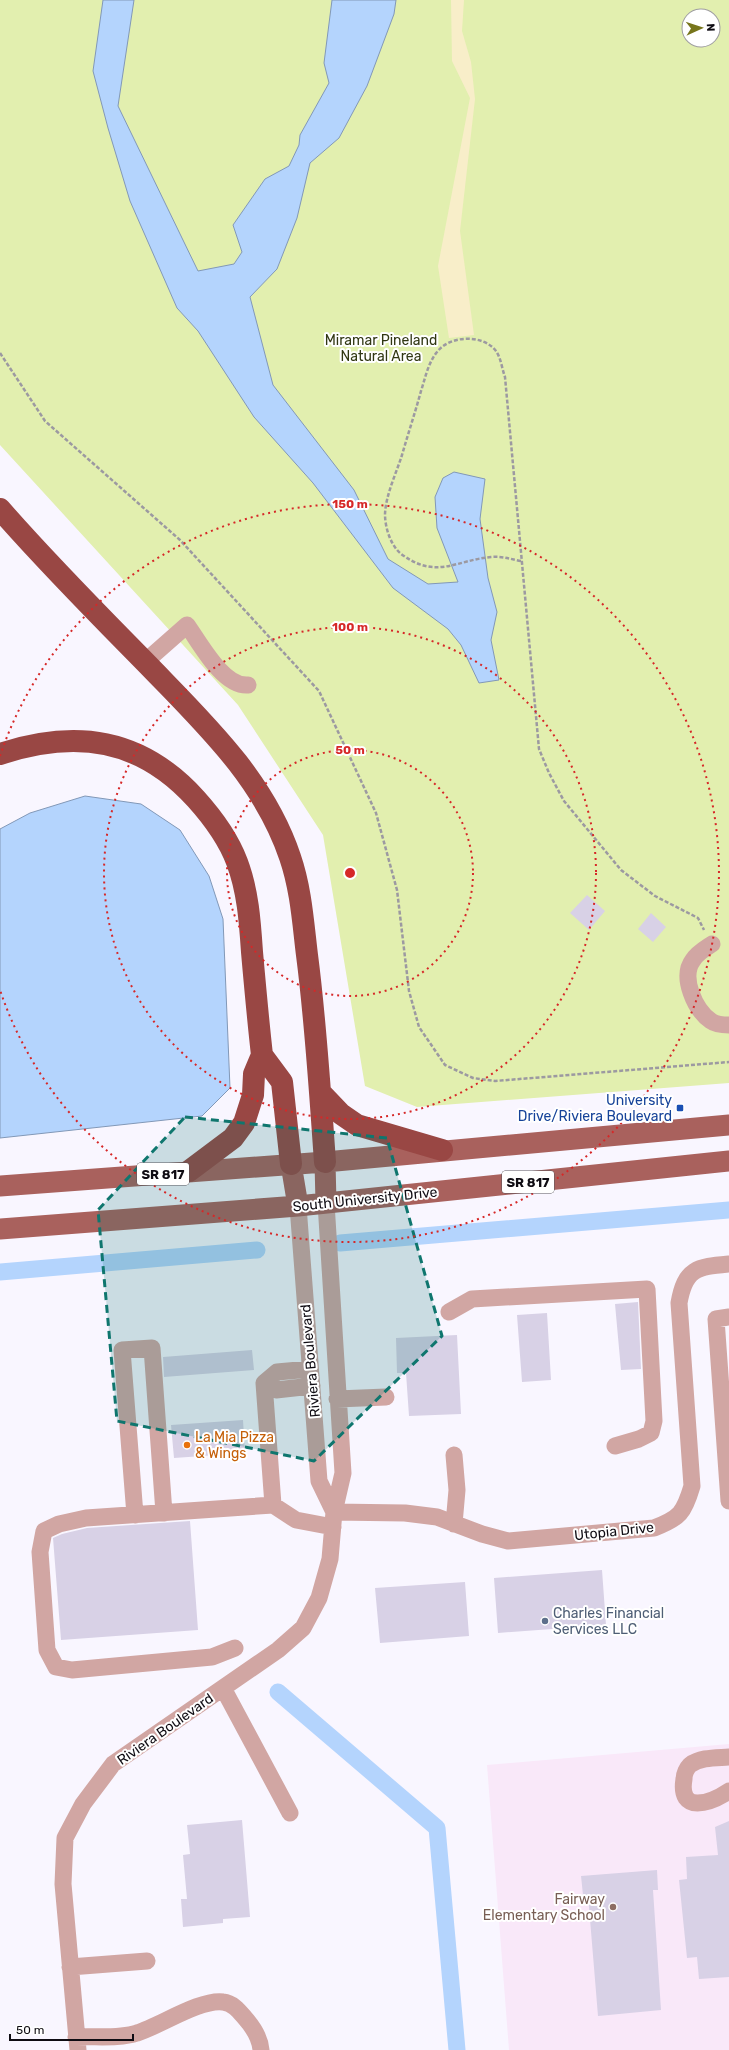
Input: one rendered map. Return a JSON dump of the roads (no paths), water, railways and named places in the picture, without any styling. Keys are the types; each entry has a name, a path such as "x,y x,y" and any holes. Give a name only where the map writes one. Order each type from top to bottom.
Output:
{"highway":[{"path":"0,509 30,544 145,662 236,759 268,808 290,856 300,891 311,982 325,1162"},
{"path":"0,754 44,742 67,741 110,745 151,761 169,773 211,816 228,840 238,863 245,894 249,920 262,1055 254,1074 253,1095 244,1123 233,1138 189,1172"},
{"path":"262,1055 282,1082 291,1164"},
{"path":"320,1092 341,1114 357,1125 442,1150"}],"main road":[{"name":"SR 817","path":"0,1186 325,1162 442,1150 729,1125"},
{"name":"South University Drive","path":"0,1229 298,1206 729,1161"},
{"path":"325,1162 326,1203"},
{"path":"291,1164 298,1206"}],"street":[{"path":"145,662 187,624 224,674 240,686 248,686"},
{"path":"712,944 692,960 689,973 690,990 698,1010 712,1022 729,1025"},
{"name":"Riviera Boulevard","path":"77,2044 63,1884 65,1838 83,1804 114,1764 278,1650 303,1628 319,1598 330,1559 333,1519 343,1473 337,1398 326,1203"},
{"name":"Riviera Boulevard","path":"298,1206 319,1481 333,1519"},
{"name":"Utopia Drive","path":"273,1505 296,1520 333,1519 405,1513 437,1517 482,1534 508,1541 654,1528 672,1521 685,1507 692,1486 679,1303 682,1286 691,1274 703,1267 729,1264"},
{"path":"449,1312 472,1300 647,1289 654,1421 651,1433 639,1440 615,1446"},
{"path":"729,1317 716,1319 729,1501"},
{"path":"135,1515 122,1350 152,1348 164,1513"},
{"path":"264,1383 277,1372 310,1369"},
{"path":"264,1383 276,1390 312,1386"},
{"path":"235,1648 212,1657 72,1670 56,1667 47,1650 40,1552 44,1531 59,1524 86,1518 273,1505 264,1383"},
{"path":"337,1398 386,1397"},
{"path":"454,1455 457,1490 454,1524"},
{"path":"223,1688 290,1813"},
{"path":"729,1758 697,1761 689,1766 684,1776 682,1787 686,1798 692,1803 704,1803 716,1800 729,1791"},
{"path":"70,1967 147,1961"},
{"path":"77,2044 137,2033 208,2004 224,2002 236,2007 251,2025 261,2044 261,2050"}],"water":[{"path":"103,0 134,0 118,106 198,271 234,264 242,252 233,225 265,179 289,166 299,145 300,135 329,83 324,63 332,0 396,0 394,14 367,86 339,138 310,163 297,218 277,269 250,297 273,385 354,490 388,559 428,584 458,582 437,528 435,497 443,478 454,472 485,479 480,519 488,578 497,612 491,640 499,680 479,683 461,645 448,629 393,588 313,483 254,417 198,331 177,308 130,201 93,71"},
{"path":"85,796 141,804 180,830 209,876 223,919 230,1088 202,1116 0,1138 0,829 30,813"}],"waterway":[{"path":"340,1243 729,1210"},
{"path":"0,1272 257,1250"},
{"path":"278,1692 437,1828 457,2050"}],"place":[{"name":"University Drive/Riviera Boulevard","path":"680,1108"},
{"name":"La Mia Pizza & Wings","path":"187,1445"},
{"name":"Charles Financial Services LLC","path":"545,1621"},
{"name":"Fairway Elementary School","path":"613,1907"}],"park label":[{"name":"Miramar Pineland Natural Area","path":"381,348"}]}
